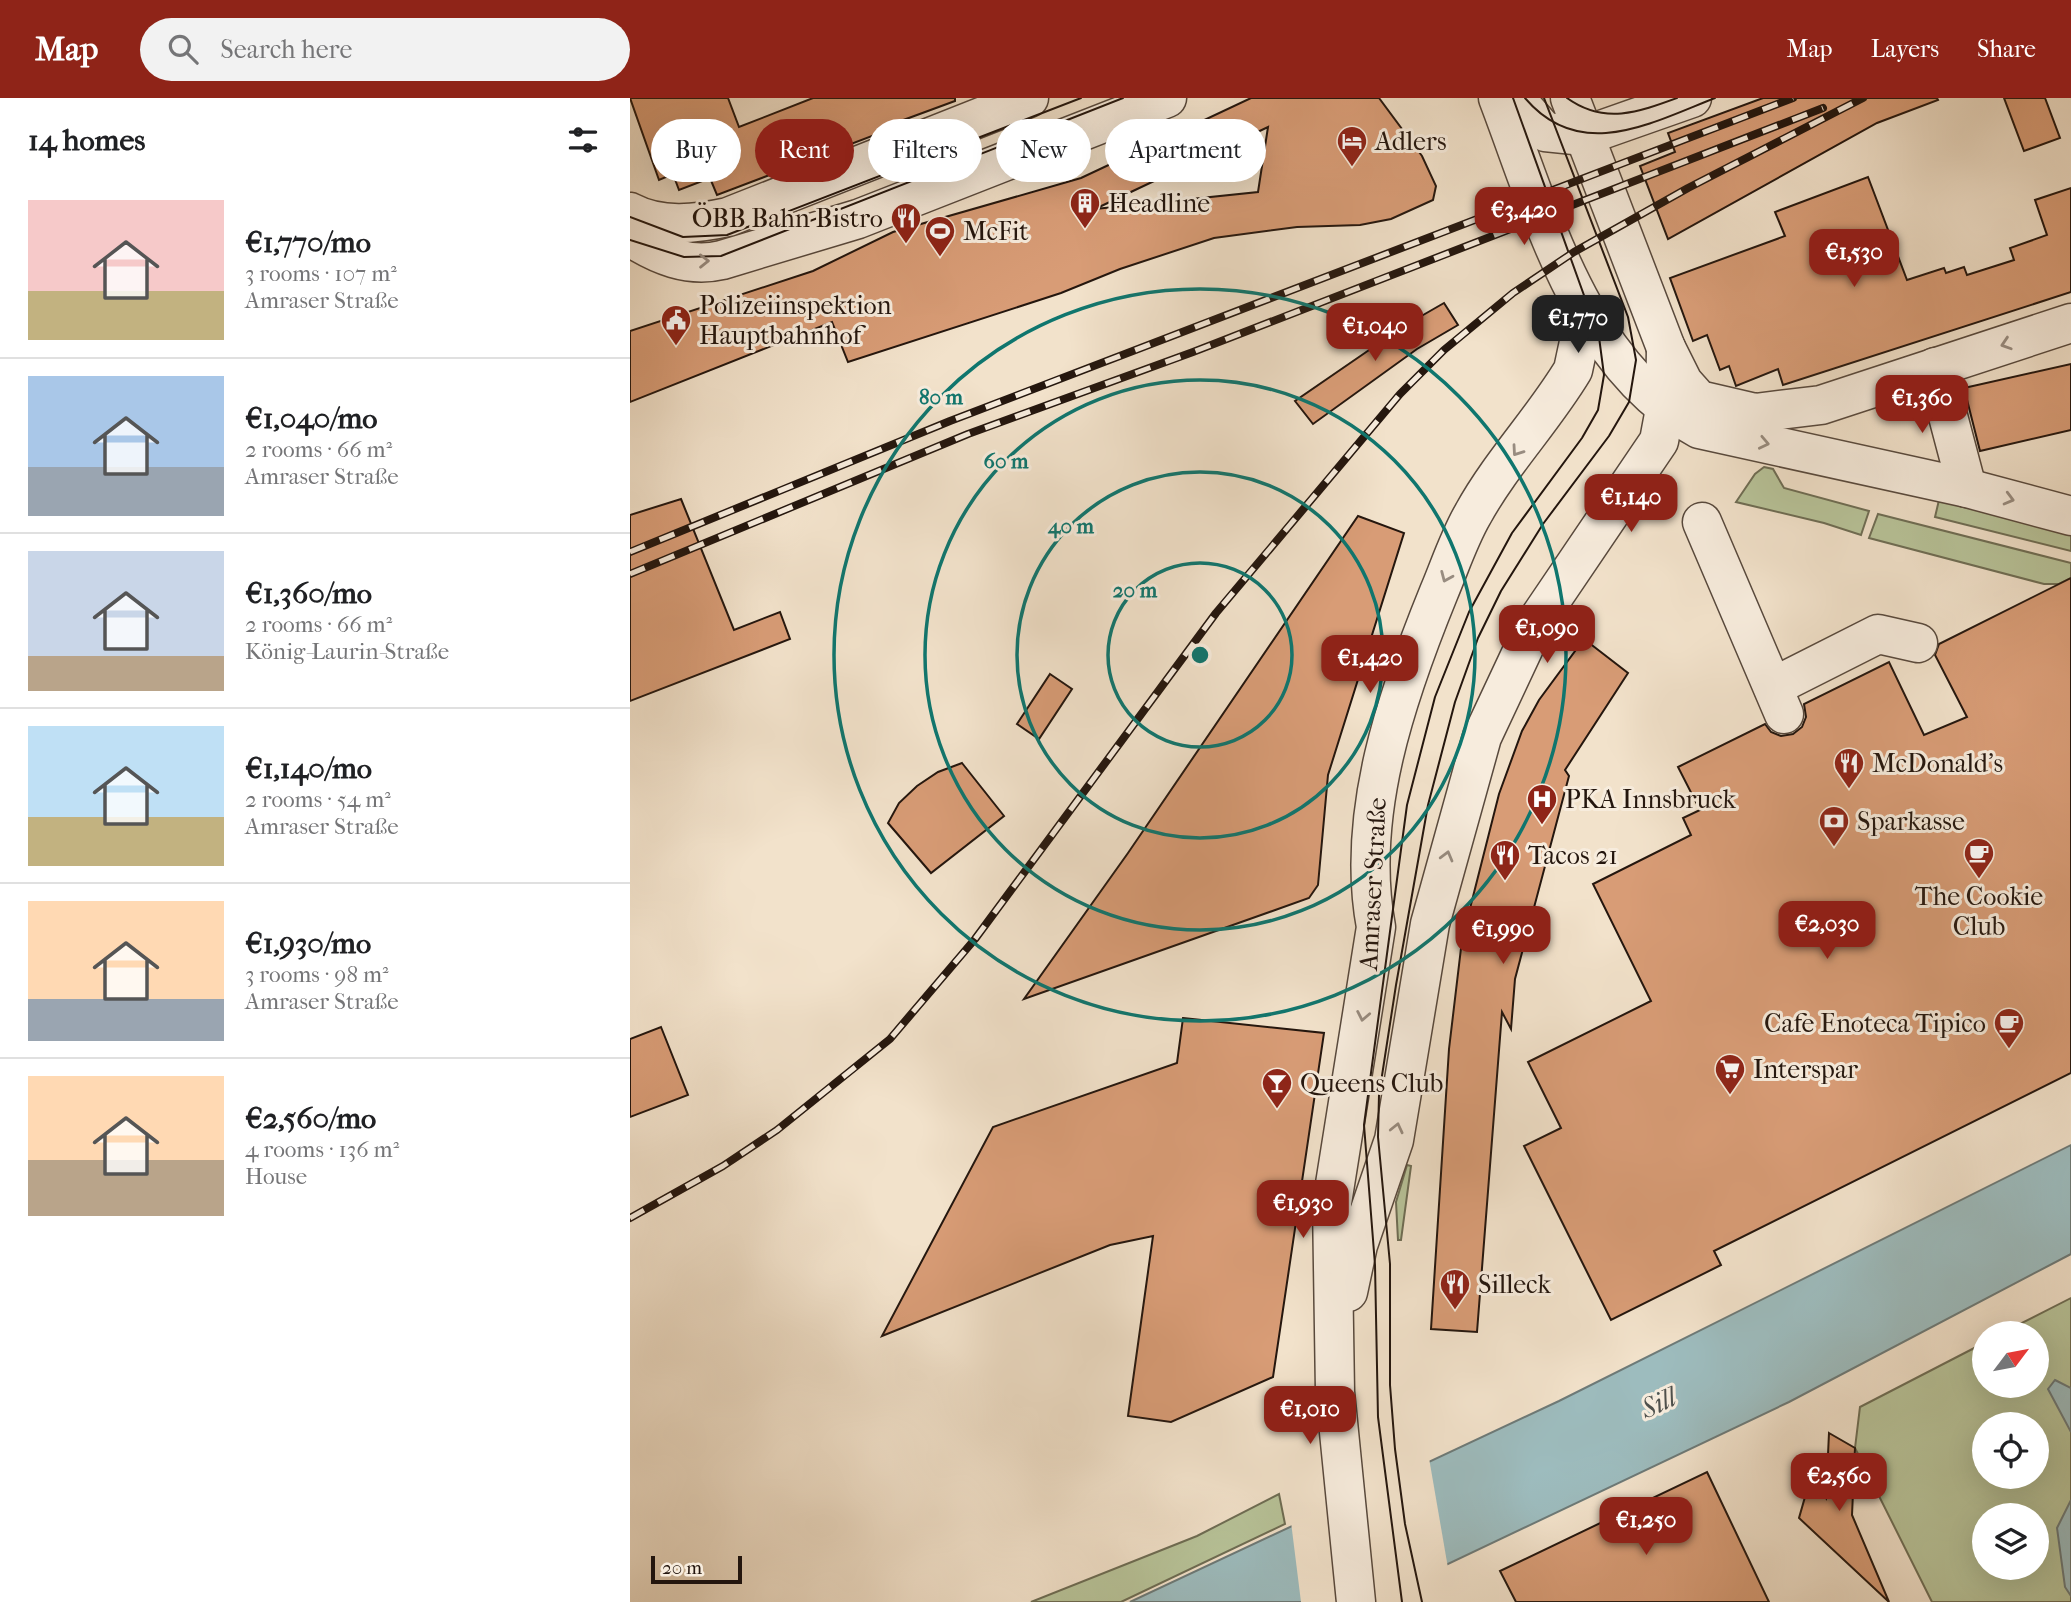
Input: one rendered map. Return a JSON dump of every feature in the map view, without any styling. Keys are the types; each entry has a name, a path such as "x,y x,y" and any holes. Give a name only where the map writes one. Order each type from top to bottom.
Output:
{"street":[{"path":"647,232 728,217 1029,98"},
{"path":"630,200 647,232 685,261 713,262 845,223 1167,98"},
{"path":"1498,98 1575,296 1604,341 1687,412 2071,516"},
{"path":"1515,98 1545,132 1584,135 1692,98"},
{"path":"1570,98 1584,135"},
{"name":"Amraser Straße","path":"1335,1392 1353,1262 1394,1140 1430,924 1482,737 1535,624 1659,441 1687,412 1666,348 1584,135"},
{"name":"Amraser Straße","path":"1356,1602 1335,1392 1332,1203 1376,927 1371,888 1374,816 1380,776 1402,690 1473,514 1573,370 1578,342 1575,296"},
{"path":"1687,412 1755,414 1821,405 2071,323"},
{"path":"1935,368 1966,488"},
{"path":"1702,522 1779,700 1878,634 1918,643"}],"green space":[{"path":"1764,467 1773,469 1784,488 1869,511 1861,535 1824,523 1736,502 1755,474"},
{"path":"1939,500 2071,534 2071,551 1935,517"},
{"path":"1878,514 2071,563 2071,578 2059,584 2044,584 1869,538"},
{"path":"1407,1165 1411,1166 1401,1240 1398,1240 1396,1202"},
{"path":"2071,1298 2071,1602 1932,1602 1855,1448 1860,1407 1972,1349 1972,1398 2049,1398 2049,1321 2026,1321"},
{"path":"1279,1494 1285,1524 1121,1602 1031,1602 1197,1536"}],"water":[{"name":"Sill","path":"2071,1145 2071,1254 1789,1402 1368,1602 1130,1602 1559,1401"},
{"path":"2055,1380 2071,1388 2071,1432 2049,1391"},
{"path":"2071,1500 2071,1596 2065,1587 2057,1528"}],"pier":[{"path":"1429,1458 1448,1568 1376,1602 1301,1602 1291,1522"}],"building":[{"path":"630,98 728,98 736,119 651,119 651,157"},
{"path":"813,98 955,98 955,101 906,119 868,119 868,138 854,143 854,119 759,119"},
{"name":"Headline","path":"1251,98 1379,98 1422,156 1436,186 1433,200 1391,219 1360,225 1297,227 1214,238 1120,269 1061,293 848,362 832,322 630,402 630,331 813,271 893,232 1067,182 1091,182 1091,173 1105,167 1105,182 1152,182 1095,209 1258,192 1260,182 1266,182 1266,119 1206,119"},
{"path":"1763,98 1938,100 1877,123 1668,239 1640,166 1675,152 1668,133"},
{"path":"2004,98 2045,98 2060,138 2024,151"},
{"path":"755,121 755,181 717,195 712,182 741,182 741,126"},
{"path":"1868,177 1907,280 1944,268 1946,273 1964,267 1967,275 2014,260 2010,248 2047,235 2035,200 2071,188 2071,292 1783,385 1778,369 1736,386 1729,366 1720,370 1707,335 1693,341 1670,278 1785,236 1775,212"},
{"path":"676,182 700,182 679,190"},
{"path":"1444,303 1458,325 1417,349 1313,424 1295,401 1404,326"},
{"path":"2071,364 2071,430 1980,451 1964,388"},
{"path":"681,499 734,630 780,612 790,639 630,701 630,515"},
{"path":"1358,516 1404,533 1328,775 1318,885 1309,898 1024,999 1128,853"},
{"path":"2071,578 2071,1073 1714,1251 1721,1265 1611,1320 1524,1146 1561,1128 1528,1062 1651,1001 1593,884 1691,835 1683,818 1700,810 1678,767 1765,724 1771,732 1781,736 1793,734 1802,727 1806,717 1804,704 1889,662 1924,735 1967,717 1935,655 1939,644"},
{"path":"1584,639 1628,673 1565,770 1569,776 1515,979 1511,1029 1502,1012 1477,1332 1431,1329 1449,1049 1462,940 1499,794 1522,731 1539,700"},
{"path":"1050,674 1072,689 1039,739 1017,724"},
{"path":"962,763 1004,816 931,873 888,823 899,803 917,786 938,772"},
{"path":"1183,1018 1324,1033 1273,1377 1171,1422 1128,1416 1153,1236 1110,1245 882,1336 993,1127 1177,1063"},
{"path":"661,1027 688,1095 630,1117 630,1039"},
{"path":"1829,1433 1855,1448 1852,1515 1889,1602 1799,1518 1811,1476 1826,1498"},
{"path":"1707,1472 1769,1602 1516,1602 1500,1571"}],"tram line":[{"path":"630,217 683,237 727,235 1081,98"},
{"path":"630,240 684,257 721,256 1123,98"},
{"path":"1402,1602 1378,1417 1375,1265 1364,1125 1407,805 1435,697 1469,612 1512,533 1582,438 1598,410 1604,375 1599,337 1513,98"},
{"path":"1525,98 1546,118 1569,129 1592,133 1617,132 1641,126 1715,98"},
{"path":"1422,1602 1405,1524 1395,1449 1390,1385 1390,1264 1378,1137 1379,1095 1396,985 1428,805 1455,702 1478,638 1501,591 1543,524 1609,436 1629,402 1636,360 1628,317 1544,98"},
{"path":"1567,98 1581,106 1608,114 1649,108 1677,98"}],"railway":[{"path":"630,552 950,421 1793,98"},
{"path":"630,1218 723,1166 777,1130 890,1039 975,939 1216,613 1400,394 1444,350 1513,293 1574,252 1688,188 1863,98"},
{"path":"630,574 968,434 1193,352 1823,108"}],"place":[{"name":"Adlers","path":"1352,168"},
{"name":"Headline","path":"1085,230"},
{"name":"ÖBB Bahn Bistro","path":"906,245"},
{"name":"McFit","path":"940,258"},
{"name":"Polizeiinspektion Hauptbahnhof","path":"676,347"},
{"name":"McDonald's","path":"1849,790"},
{"name":"PKA Innsbruck","path":"1542,826"},
{"name":"Sparkasse","path":"1834,848"},
{"name":"The Cookie Club","path":"1979,880"},
{"name":"Tacos 21","path":"1505,882"},
{"name":"Cafe Enoteca Tipico","path":"2009,1050"},
{"name":"Interspar","path":"1730,1096"},
{"name":"Queens Club","path":"1277,1110"},
{"name":"Silleck","path":"1455,1311"}]}
